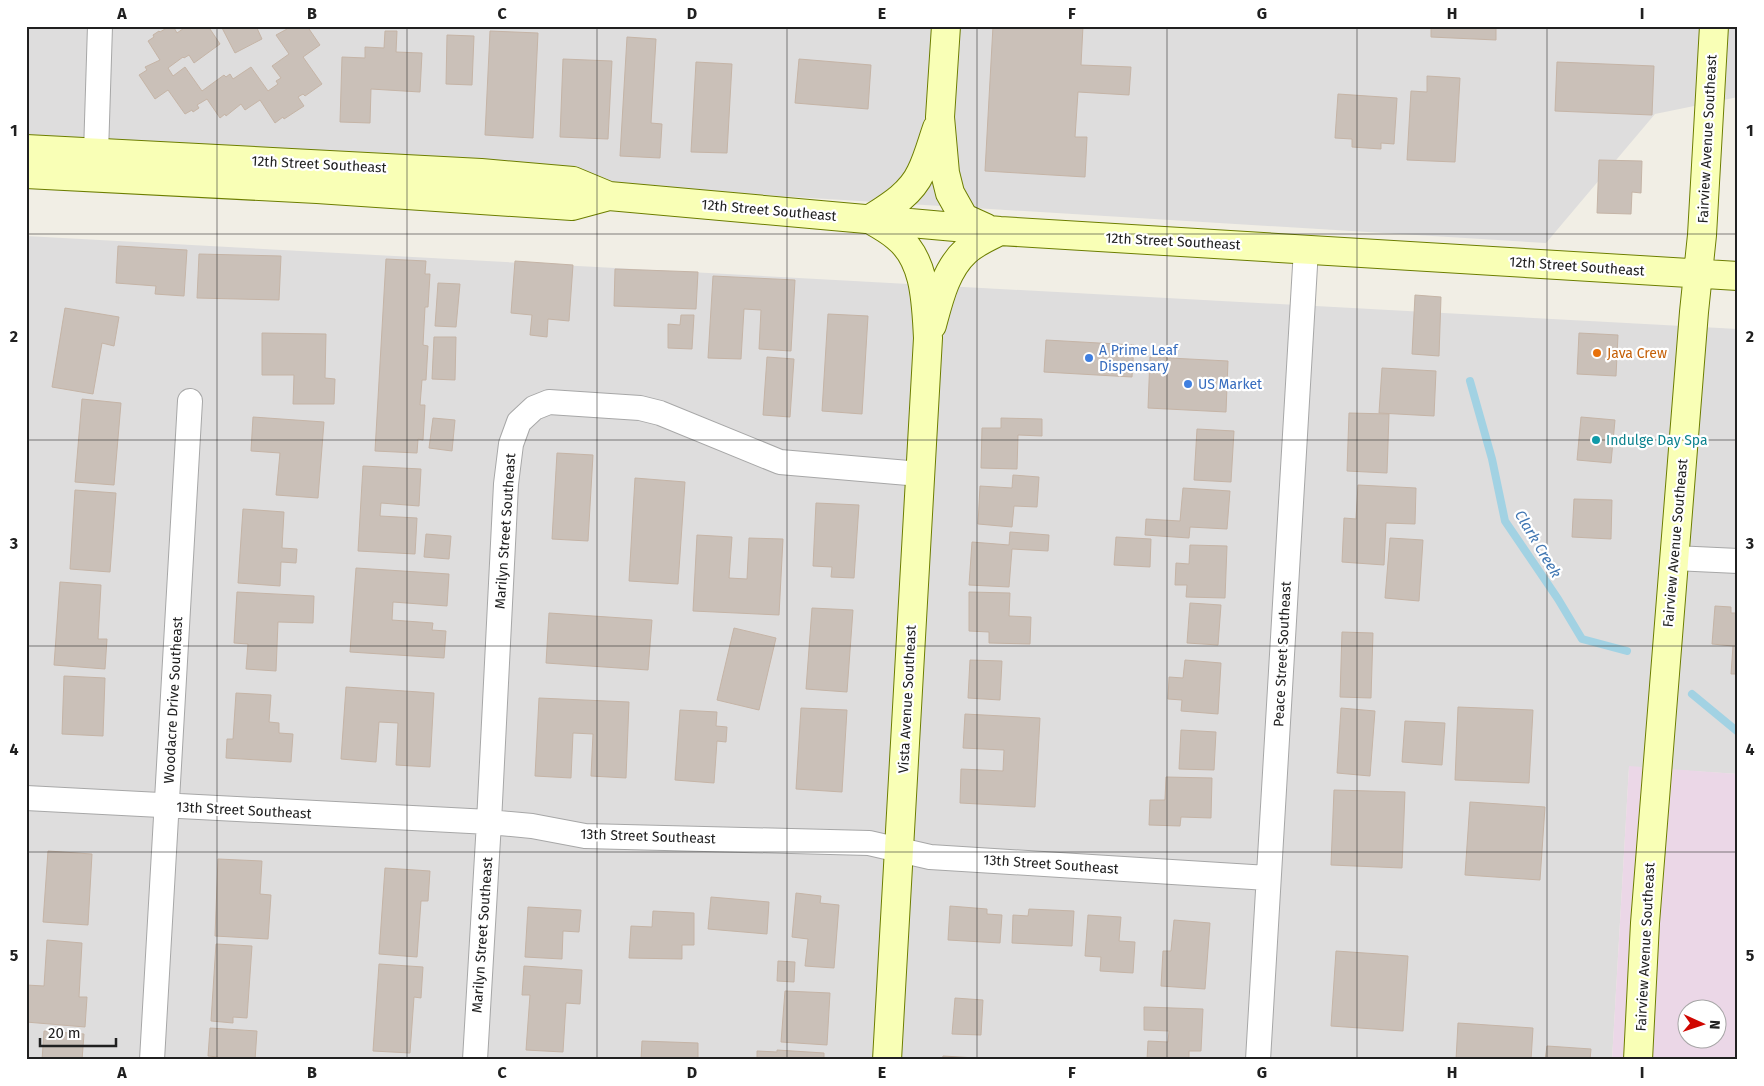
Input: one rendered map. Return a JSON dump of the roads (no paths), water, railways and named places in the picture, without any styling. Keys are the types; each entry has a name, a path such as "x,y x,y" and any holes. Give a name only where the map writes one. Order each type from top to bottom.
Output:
{"main road":[{"path":"946,26 940,117 945,173 950,193 964,218 994,230"},
{"name":"Fairview Avenue Southeast","path":"1638,1060 1645,923 1702,235 1712,32"},
{"path":"928,338 925,295 918,266 898,237 870,219 896,203 921,173 940,117"},
{"name":"12th Street Southeast","path":"26,149 481,173 573,181 609,196 994,230 1738,276"},
{"name":"12th Street Southeast","path":"26,174 326,190 572,206 609,196"},
{"path":"928,338 942,292 958,260 966,251 994,230"},
{"name":"Vista Avenue Southeast","path":"887,1060 928,338"}],"street":[{"path":"96,152 100,26"},
{"name":"Peace Street Southeast","path":"1258,1060 1306,249"},
{"name":"Woodacre Drive Southeast","path":"152,1060 190,400"},
{"name":"Marilyn Street Southeast","path":"475,1060 490,822 506,484 511,444 519,422 534,408 549,402 640,408 660,412 780,462 920,474"},
{"path":"1674,558 1738,561"},
{"name":"13th Street Southeast","path":"26,798 166,807 490,822 532,826 584,836 869,843 930,857 1268,878"}],"waterway":[{"name":"Clark Creek","path":"1470,381 1492,459 1505,521 1558,599 1582,639 1627,651"},
{"name":"Clark Creek","path":"1692,694 1738,732"}],"place":[{"name":"Java Crew","path":"1597,353"},
{"name":"A Prime Leaf Dispensary","path":"1089,358"},
{"name":"US Market","path":"1188,384"},
{"name":"Indulge Day Spa","path":"1596,440"}]}
